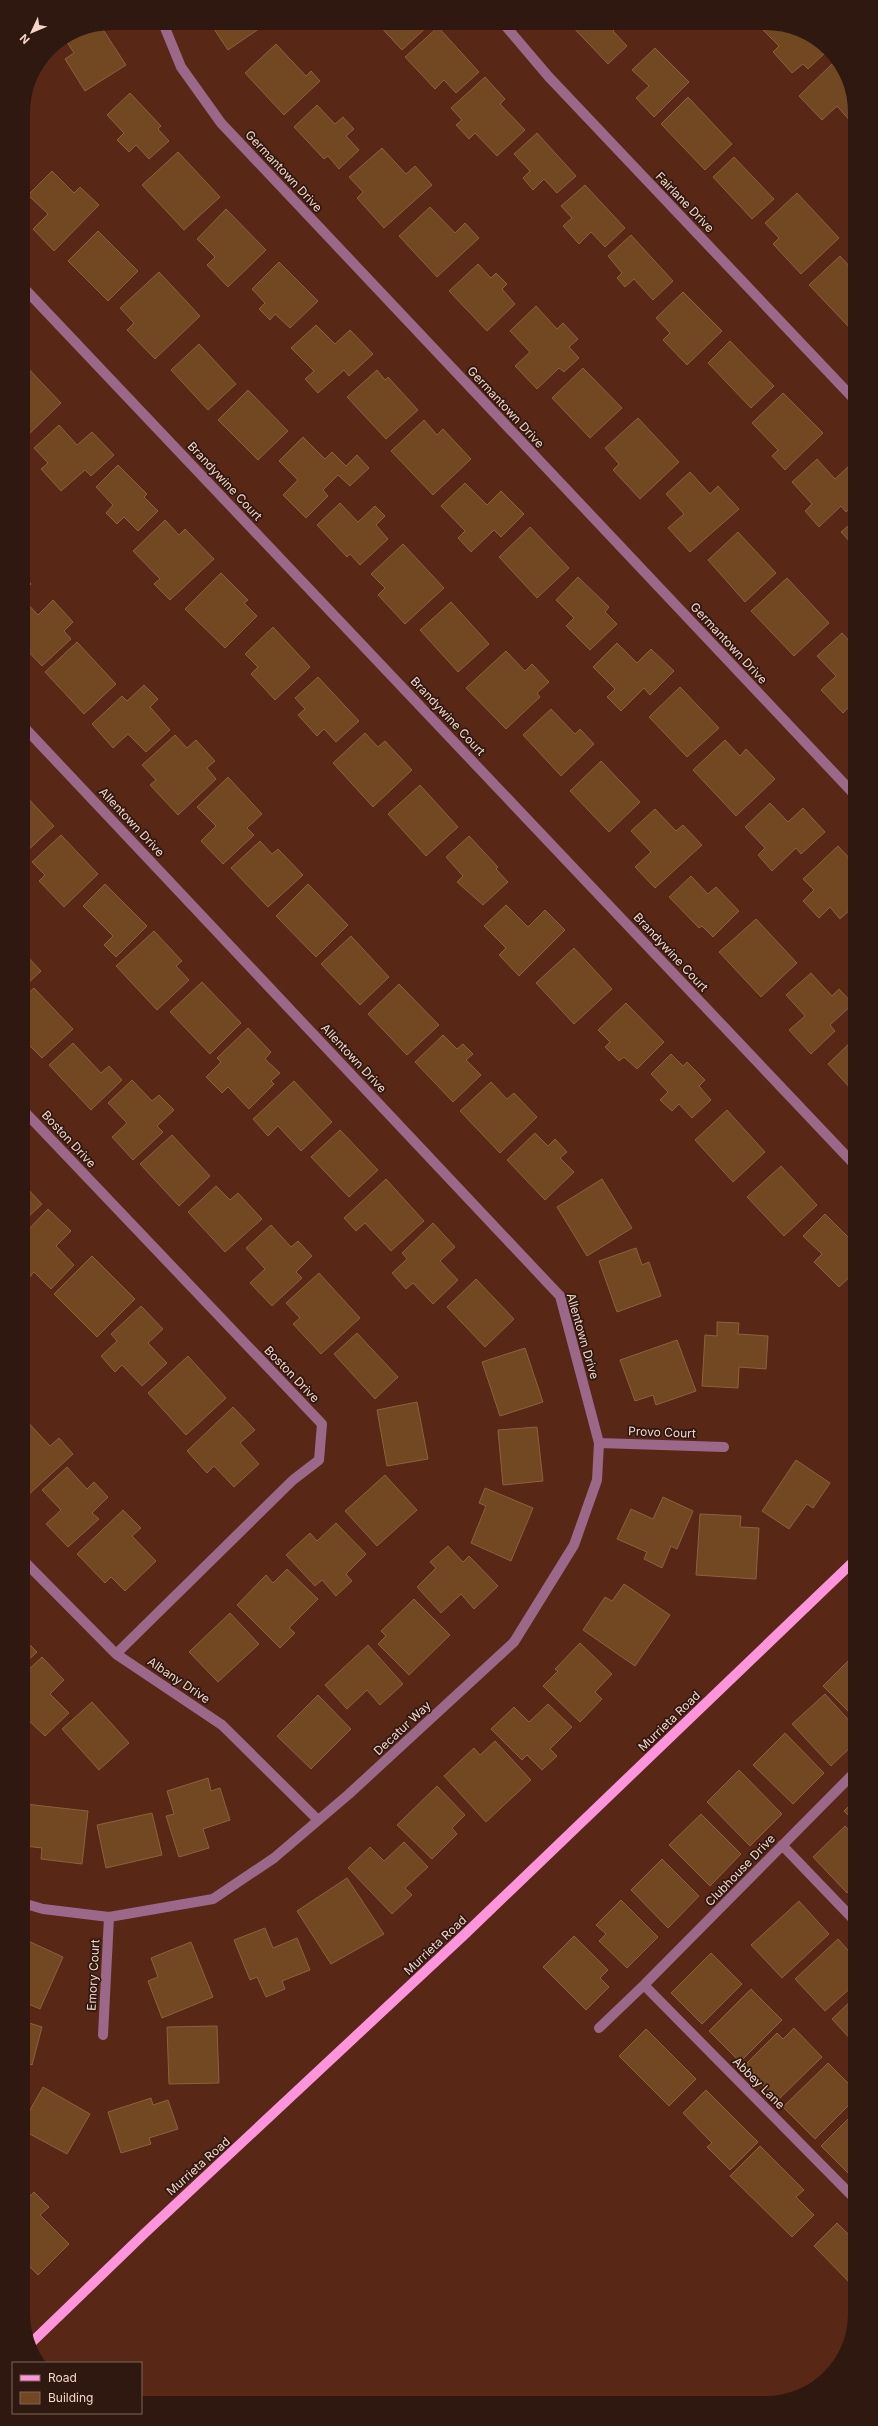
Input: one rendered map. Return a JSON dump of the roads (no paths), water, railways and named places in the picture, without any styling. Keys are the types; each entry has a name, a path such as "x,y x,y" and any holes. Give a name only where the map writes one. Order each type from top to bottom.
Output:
{"main road":[{"name":"Murrieta Road","path":"34,2340 146,2232 470,1930 848,1567"}],"street":[{"name":"Germantown Drive","path":"166,30 181,67 221,123 848,788"},
{"name":"Fairlane Drive","path":"509,30 548,76 848,393"},
{"name":"Brandywine Court","path":"30,294 848,1158"},
{"name":"Allentown Drive","path":"30,732 560,1296 599,1443"},
{"name":"Boston Drive","path":"30,1117 322,1424 319,1460 293,1480 233,1542 116,1654"},
{"name":"Provo Court","path":"599,1443 724,1447"},
{"name":"Decatur Way","path":"30,1905 43,1909 110,1917 213,1899 274,1858 349,1794 514,1642 574,1545 597,1480 599,1443"},
{"name":"Albany Drive","path":"30,1567 116,1654 222,1725 318,1820"},
{"name":"Clubhouse Drive","path":"599,2028 644,1985 848,1779"},
{"path":"782,1845 848,1914"},
{"name":"Emory Court","path":"103,2035 110,1917"},
{"name":"Abbey Lane","path":"644,1985 848,2191"}]}
